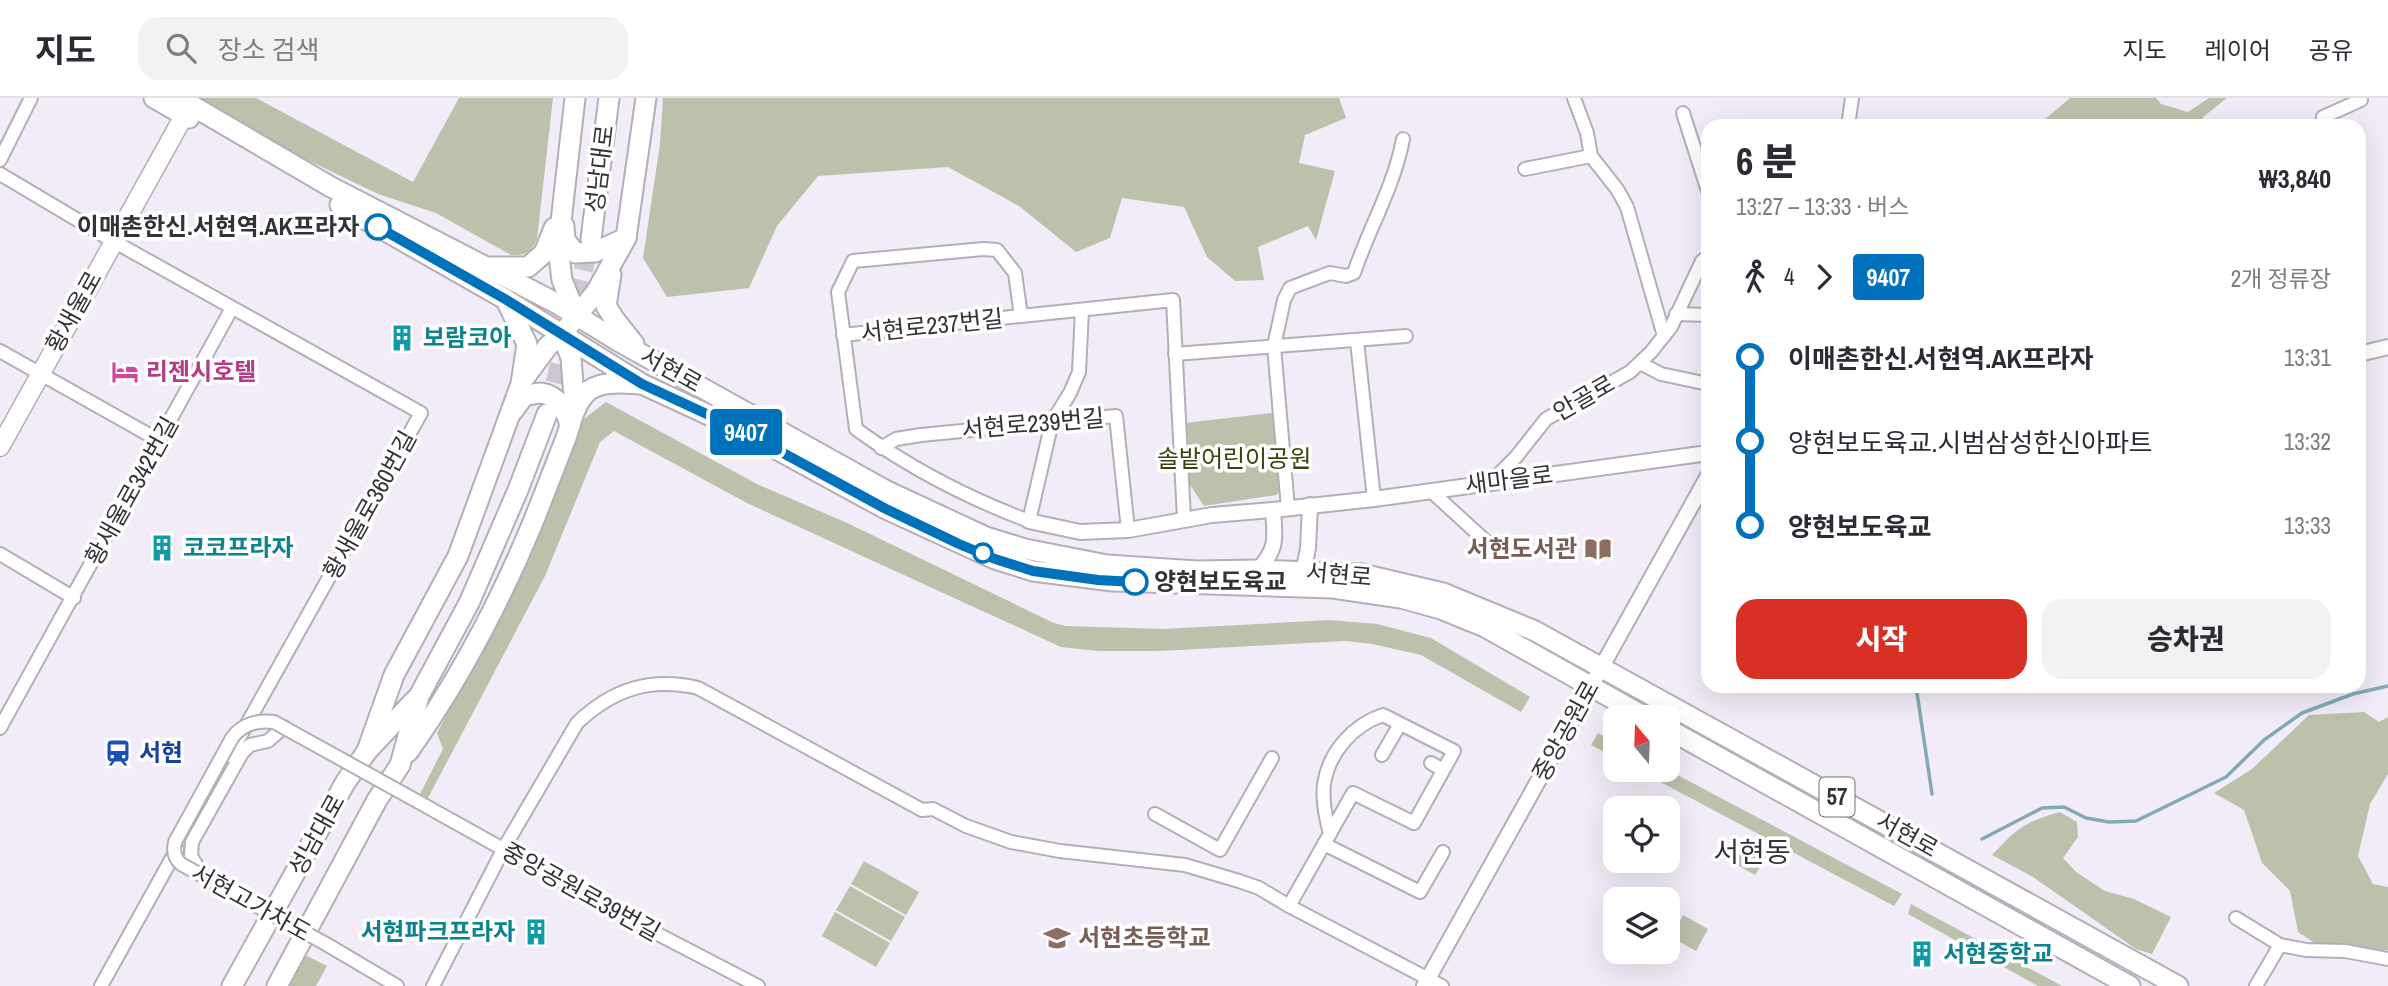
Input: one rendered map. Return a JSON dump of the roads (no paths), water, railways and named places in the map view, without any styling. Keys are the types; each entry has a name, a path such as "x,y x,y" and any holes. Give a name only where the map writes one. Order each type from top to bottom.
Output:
{"main road":[{"name":"서현로","path":"154,98 184,106 331,187 576,315 887,491 986,537 1025,549 1107,565 1197,571 1258,570 1401,598 1485,627 1624,705"},
{"path":"575,98 558,248 562,280 576,315"},
{"name":"성남대로","path":"591,239 609,98"},
{"path":"520,384 548,346 562,334 596,292 626,238 646,98"},
{"name":"서현로","path":"184,106 642,384 741,430 884,508 995,559 1033,571 1113,582 1302,579 1362,574 1443,593 1535,631 2178,986"},
{"name":"황새울로","path":"0,447 184,106"},
{"path":"564,204 565,240 575,253 595,253 626,238"},
{"path":"486,266 528,267 535,262 544,253 564,204"},
{"path":"612,266 606,306 626,335 645,355"},
{"path":"366,751 394,675 458,556 520,384 527,344 505,299"},
{"path":"562,334 571,358 573,418"},
{"path":"400,765 443,703 516,561 573,418 586,393 612,383 642,384"},
{"path":"511,412 524,396 542,393 560,403 573,418"},
{"name":"성남대로","path":"277,986 377,800 400,765 419,696 469,603 518,490 547,414"},
{"name":"성남대로","path":"232,986 366,751 419,696"},
{"name":"서현로","path":"1680,736 2130,986"}],"street":[{"path":"0,160 31,98"},
{"path":"1574,98 1587,134 1591,156 1617,189 1627,207 1664,336"},
{"path":"1850,119 1852,98"},
{"path":"2323,119 2361,100"},
{"path":"1683,113 1701,169"},
{"path":"1258,570 1270,556 1276,540 1280,509 1274,346 1284,299 1290,288 1330,273 1346,276 1354,273 1385,200 1403,139"},
{"path":"1525,169 1591,156"},
{"name":"황새울로360번길","path":"0,174 113,241 421,413 101,986"},
{"name":"서현로237번길","path":"881,448 856,429 838,292 853,261 997,250 1015,272 1021,316"},
{"name":"안골로","path":"1491,482 1516,457 1546,419 1630,372 1640,363 1671,327 1701,263"},
{"name":"서현로237번길","path":"844,335 1173,300 1175,354"},
{"name":"황새울로342번길","path":"0,728 232,308"},
{"path":"881,448 928,477 1029,521 1052,422 1079,372 1082,310"},
{"path":"1676,313 1701,315"},
{"path":"1184,519 1175,354 1406,336"},
{"path":"1357,341 1374,499"},
{"path":"2366,352 2388,347"},
{"path":"0,351 160,441"},
{"path":"1640,363 1661,374 1701,383"},
{"name":"서현로239번길","path":"881,448 897,439 920,435 1116,416 1128,530"},
{"name":"새마을로","path":"1029,521 1080,532 1128,530 1212,515 1374,499 1701,454"},
{"name":"중앙공원로","path":"1426,982 1701,490"},
{"path":"1431,491 1491,546"},
{"path":"1302,579 1308,548 1310,505"},
{"path":"0,554 74,598"},
{"path":"433,986 504,848 577,723 590,711 623,693 643,685 667,683 698,688 922,810 933,810 1011,842 1060,851 1185,865 1259,888 1426,982 1442,986"},
{"path":"1289,906 1327,839 1353,793 1414,823 1454,751 1383,715 1365,722 1344,741 1335,755 1324,785 1327,839"},
{"name":"서현고가차도","path":"397,986 178,861 173,851 175,842 235,733 247,725 274,722 406,795"},
{"path":"1382,755 1400,724"},
{"path":"203,876 191,856 192,842 242,753 250,745 268,741 284,727"},
{"path":"1155,814 1220,850 1272,758"},
{"path":"1431,764 1443,770"},
{"name":"중앙공원로39번길","path":"406,795 625,917 758,986"},
{"path":"1327,839 1420,892 1443,852"},
{"path":"2236,918 2280,945 2306,950 2345,951 2388,959"},
{"path":"2256,986 2280,945"}],"waterway":[{"path":"2366,691 2388,686"},
{"path":"1917,693 1932,794"},
{"path":"1982,839 2042,808 2064,807 2086,818 2109,822 2136,821 2226,777 2264,740 2302,713 2357,693"}],"tunnel":[{"path":"548,411 591,239"}],"place":[{"name":"이매촌한신.서현역.AK프라자","path":"378,227"},
{"name":"보람코아","path":"402,338"},
{"name":"리젠시호텔","path":"125,372"},
{"name":"코코프라자","path":"162,548"},
{"name":"서현도서관","path":"1598,549"},
{"name":"양현보도육교","path":"1135,582"},
{"name":"서현","path":"118,753"},
{"name":"서현파크프라자","path":"536,932"},
{"name":"서현초등학교","path":"1057,938"},
{"name":"서현중학교","path":"1922,954"}],"district":[{"name":"서현동","path":"1752,852"}],"park label":[{"name":"솔밭어린이공원","path":"1234,459"}]}
